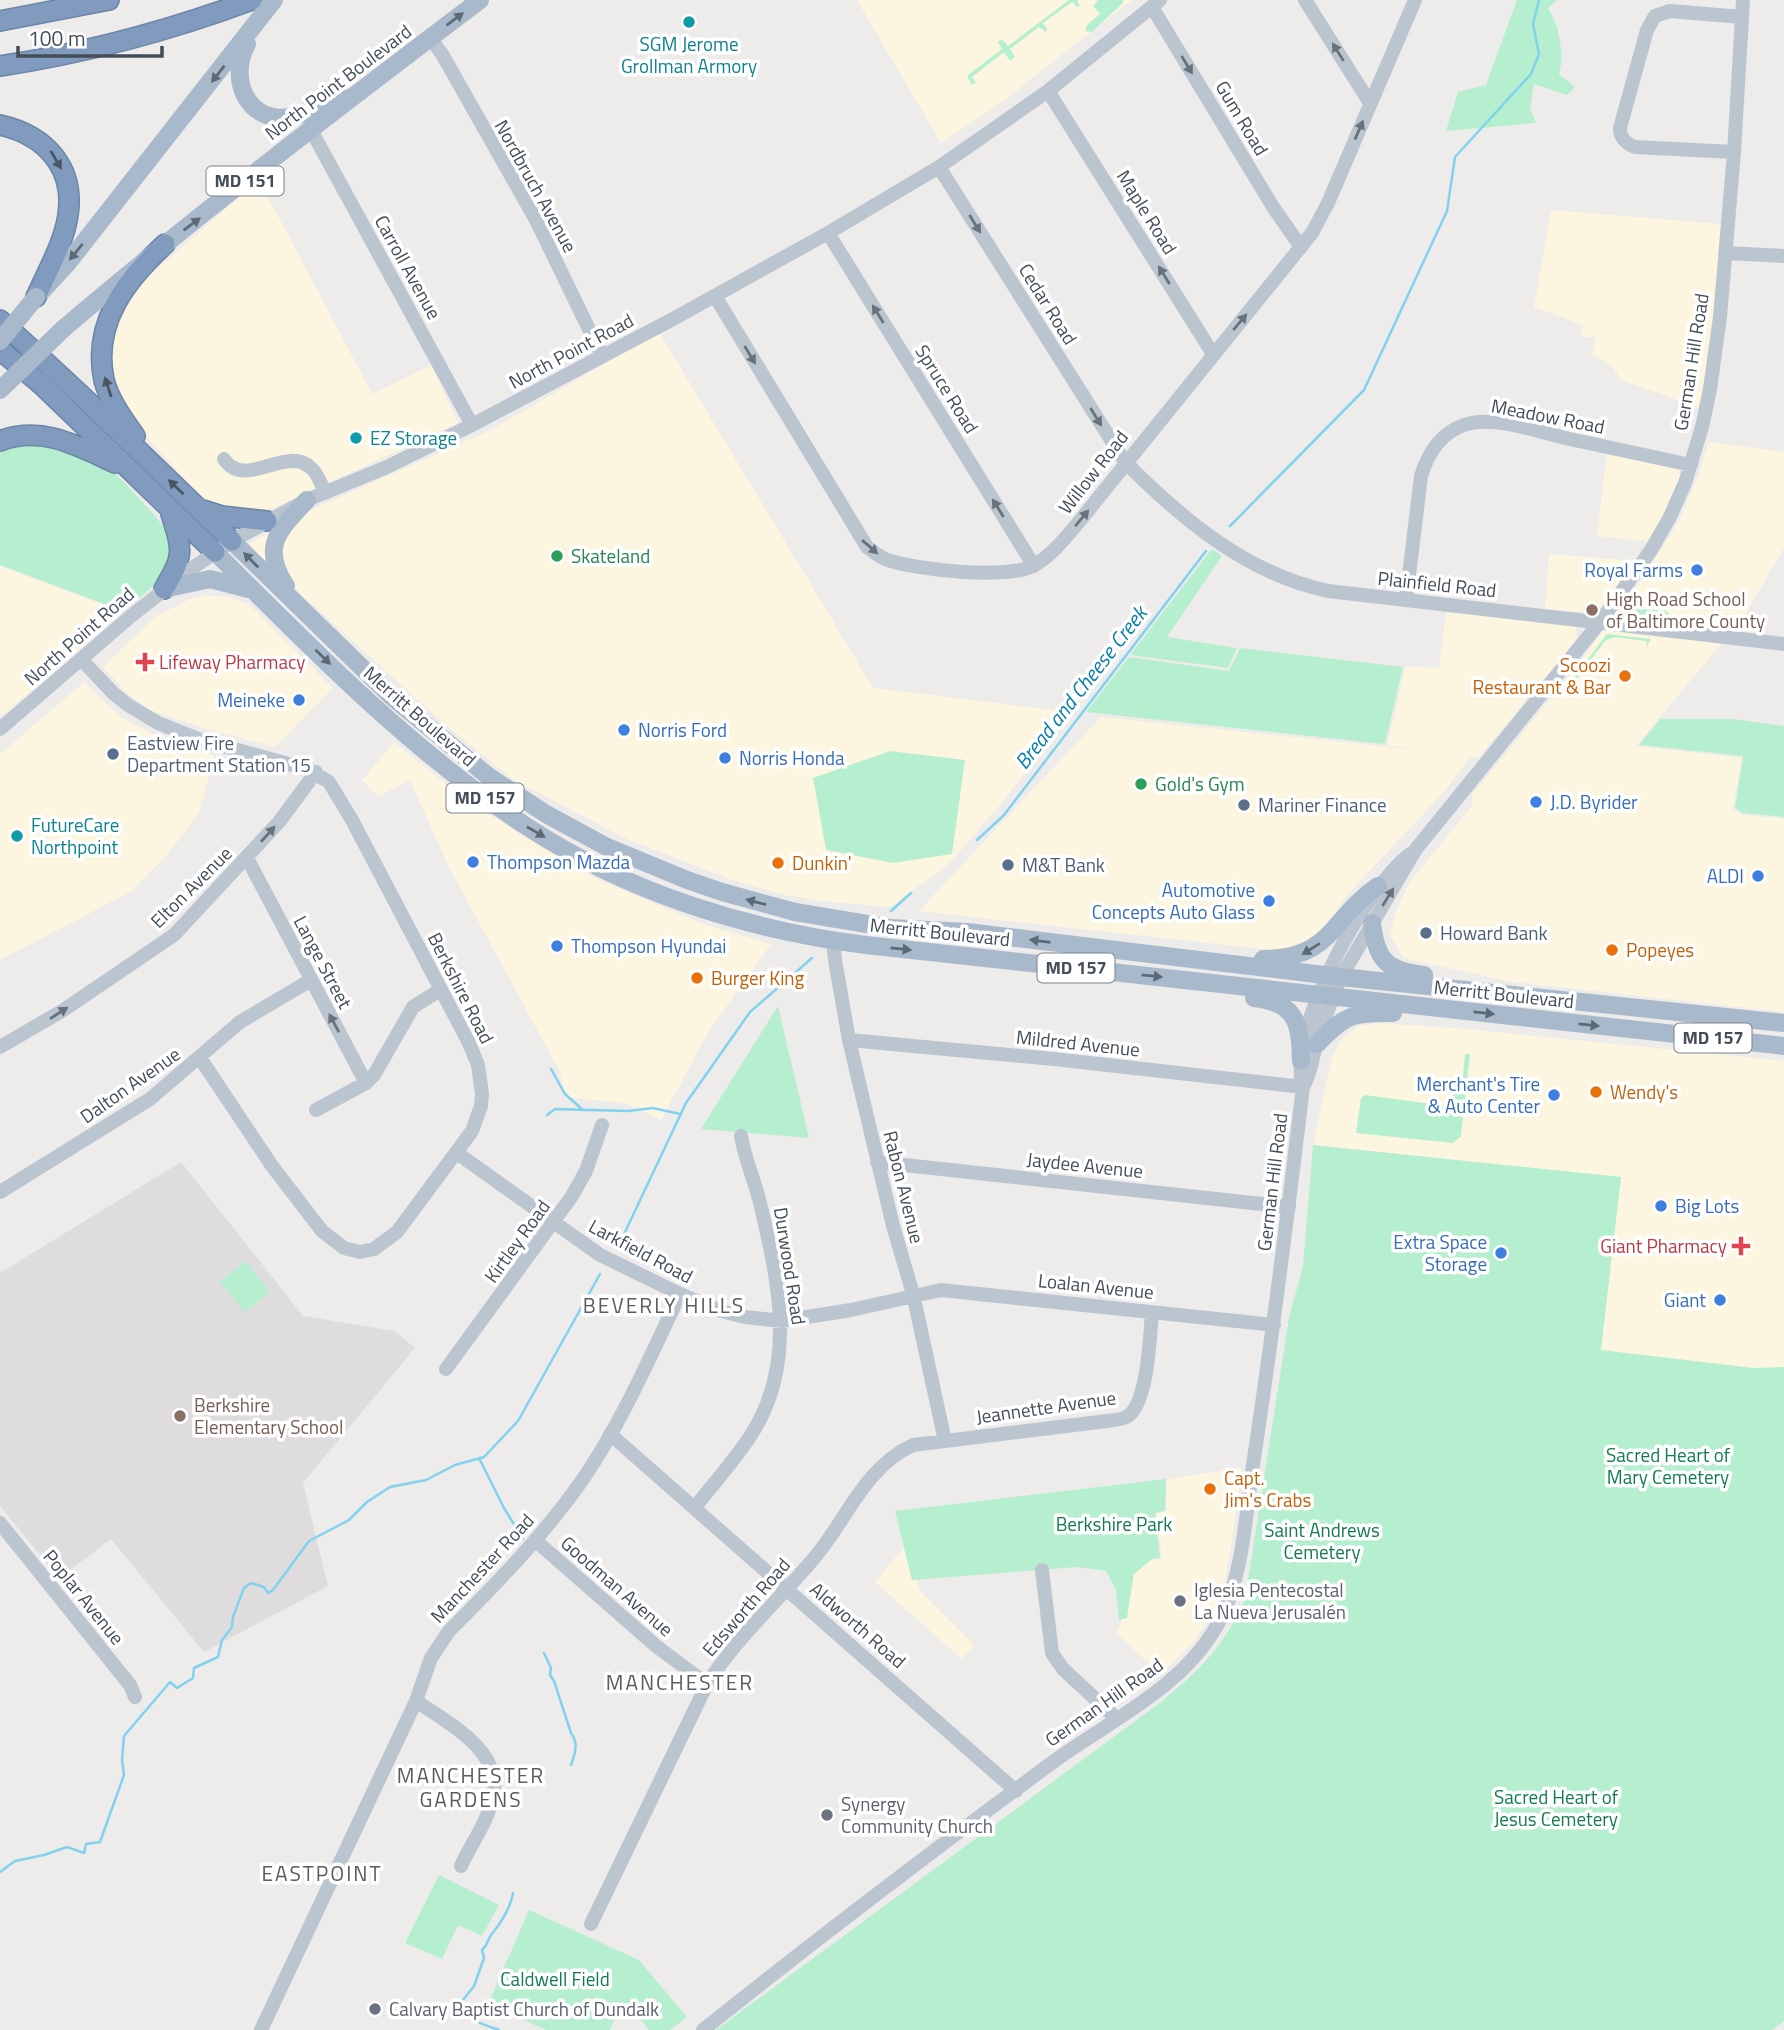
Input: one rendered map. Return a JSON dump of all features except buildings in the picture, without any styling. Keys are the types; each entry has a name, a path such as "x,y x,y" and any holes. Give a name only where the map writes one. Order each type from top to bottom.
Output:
{"highway":[{"path":"0,12 77,0"},
{"path":"0,21 109,0"},
{"path":"228,9 252,0"},
{"path":"0,66 107,44 261,0"},
{"path":"0,125 19,129 35,137 49,149 61,168 69,192 68,217 36,297"},
{"path":"155,466 111,399 105,381 103,341 118,296 138,268 164,244"},
{"path":"2,327 155,466 198,509 223,547"},
{"path":"0,350 42,384 169,510 223,547"},
{"path":"0,441 19,436 44,435 80,446 129,469"},
{"path":"198,509 222,516 267,521"},
{"path":"164,589 176,568 181,548 169,510"}],"main road":[{"path":"2,327 36,297 67,264 274,0"},
{"name":"North Point Boulevard","path":"0,390 63,329 164,244 310,128 480,0"},
{"path":"258,22 243,51 240,85 247,102 268,116 298,116 392,65"},
{"path":"303,608 284,584 275,567 272,550 283,526 307,500"},
{"name":"Merritt Boulevard","path":"223,547 303,608 391,696 488,776 579,833 637,861 722,892 795,912 891,928 967,933 1334,976 1784,1023"},
{"name":"Merritt Boulevard","path":"223,547 256,593 430,755 460,779 530,828 631,881 733,919 833,941 1784,1046"},
{"path":"164,589 210,579 235,584 256,593"},
{"path":"1241,965 1252,959 1294,957 1317,947 1363,896 1378,886"},
{"path":"763,927 827,930 833,927 837,920"},
{"path":"1372,923 1380,955 1398,969 1408,973 1512,987 1511,994"},
{"path":"833,941 844,929 881,932 891,928"},
{"path":"1184,980 1188,989 1267,999 1280,1004 1289,1011 1300,1032 1301,1061"},
{"path":"1317,1044 1339,1021 1351,1016 1457,1010"}],"street":[{"path":"1305,0 1370,103"},
{"name":"Willow Road","path":"1034,566 1057,547 1301,247 1328,203 1415,0"},
{"name":"German Hill Road","path":"1334,976 1372,923 1416,849 1600,622 1660,535 1679,498 1691,465 1710,389 1726,253 1743,0"},
{"name":"North Point Road","path":"0,729 164,589 223,547 307,500 387,467 472,425 828,233 939,167 1048,91 1156,4"},
{"name":"Gum Road","path":"1156,4 1273,207 1301,247"},
{"path":"1734,152 1635,147 1625,143 1620,135 1623,110 1647,30 1655,16 1670,11 1742,17"},
{"name":"Nordbruch Avenue","path":"430,38 442,54 461,93 536,219 602,356"},
{"name":"Maple Road","path":"1048,91 1213,354"},
{"name":"Carroll Avenue","path":"310,128 472,425"},
{"name":"Cedar Road","path":"939,167 1125,462"},
{"name":"Spruce Road","path":"828,233 1034,566"},
{"path":"1726,253 1784,256"},
{"path":"715,296 867,547 886,559 916,566 1008,573 1034,566"},
{"name":"Meadow Road","path":"1406,600 1418,493 1425,462 1445,435 1464,425 1482,422 1508,425 1691,465"},
{"path":"224,459 232,466 249,471 285,462 302,462 315,472 325,492"},
{"name":"Plainfield Road","path":"1125,462 1152,489 1223,546 1261,569 1300,585 1328,591 1784,644"},
{"path":"81,659 113,693 142,715 158,723 201,740 316,772"},
{"name":"Elton Avenue","path":"0,1046 54,1016 174,935 279,822 316,772"},
{"name":"Berkshire Road","path":"200,1058 272,1166 323,1231 344,1248 367,1251 389,1240 471,1131 482,1094 481,1079 469,1043 336,791 316,772"},
{"name":"German Hill Road","path":"703,2030 807,1947 1181,1671 1207,1641 1222,1616 1239,1559 1289,1207 1303,1087 1300,1076 1301,1061 1334,976 1378,886 1400,861 1416,849"},
{"name":"Lange Street","path":"247,858 366,1083"},
{"name":"Rabon Avenue","path":"833,941 849,1040 893,1226 914,1294 946,1441"},
{"name":"Dalton Avenue","path":"0,1192 150,1099 240,1022 311,980"},
{"path":"316,1110 366,1083 379,1068 413,1007 440,990"},
{"name":"German Hill Road","path":"1303,1087 1309,1076 1326,996"},
{"name":"Mildred Avenue","path":"849,1040 1303,1087"},
{"name":"Kirtley Road","path":"446,1369 554,1223 586,1171 602,1125"},
{"name":"Durwood Road","path":"695,1507 743,1447 768,1404 778,1369 782,1321 768,1237 757,1190 746,1163 741,1136"},
{"name":"Larkfield Road","path":"457,1153 600,1255 680,1294 734,1315 782,1321 851,1310 914,1294"},
{"name":"Jaydee Avenue","path":"877,1162 1289,1207"},
{"name":"Loalan Avenue","path":"914,1294 956,1290 1274,1325"},
{"name":"Manchester Road","path":"261,2030 416,1700 431,1658 449,1631 536,1541 583,1478 610,1434 680,1294"},
{"name":"Jeannette Avenue","path":"946,1441 1128,1416 1135,1410 1139,1399 1152,1312"},
{"name":"Aldworth Road","path":"610,1434 1016,1791"},
{"name":"Edsworth Road","path":"591,1924 707,1684 726,1655 817,1555 884,1462 913,1445 946,1441"},
{"name":"Poplar Avenue","path":"0,1523 130,1685 135,1697"},
{"name":"Goodman Avenue","path":"536,1541 656,1646 707,1684"},
{"path":"1042,1570 1052,1653 1063,1669 1117,1719"},
{"path":"416,1700 479,1749 495,1782 491,1802 461,1866"}],"shaded area":[{"path":"857,0 1132,0 1003,101 941,143"},
{"path":"259,180 372,394 431,365 458,423 265,512 233,516 200,496 127,415 112,368 114,330 134,289"},
{"path":"1551,210 1721,224 1714,316 1700,408 1621,380 1613,367 1593,355 1595,337 1581,337 1583,325 1534,307"},
{"path":"659,332 873,688 1061,711 1051,739 999,806 948,865 890,907 820,901 780,894 730,879 629,840 514,780 444,724 247,545 302,514 493,429"},
{"path":"1709,442 1784,452 1784,548 1744,616 1636,746 1742,758 1733,810 1743,815 1784,819 1784,1012 1512,982 1403,958 1390,935 1395,914 1409,883 1472,806 1472,795 1570,675 1644,576 1679,521"},
{"path":"1607,453 1679,469 1680,477 1650,542 1597,536"},
{"path":"1549,554 1635,561 1595,613 1545,609"},
{"path":"0,566 123,612 0,717"},
{"path":"205,595 229,597 250,605 333,688 275,747 149,710 129,695 103,667 156,616 190,599"},
{"path":"1446,612 1576,627 1577,639 1478,758 1470,757 1444,792 1347,895 1318,936 1302,947 1286,950 1264,949 919,911 1101,717 1418,750 1387,745 1406,666 1439,668"},
{"path":"84,682 119,716 153,734 215,756 199,813 167,855 132,891 0,960 0,754"},
{"path":"394,742 468,802 597,879 703,924 771,944 709,1031 661,1120 625,1103 565,1097 561,1074 449,867 410,780 378,797 362,780"},
{"path":"1375,1023 1455,1028 1784,1061 1784,1367 1753,1368 1600,1350 1621,1177 1313,1145 1332,1058 1340,1041 1356,1027"},
{"name":"Berkshire Elementary School","path":"181,1162 303,1316 395,1331 415,1348 303,1483 328,1586 204,1652 111,1539 59,1578 0,1506 0,1273"},
{"path":"1242,1468 1225,1580 1216,1607 1195,1641 1161,1674 1116,1633 1123,1618 1119,1564 1162,1559 1156,1514 1166,1511 1167,1479"},
{"path":"904,1547 912,1580 917,1580 919,1590 974,1645 962,1659 875,1582"}],"green space":[{"path":"1069,0 1077,0 1080,6 1077,7 1072,2 1043,23 1046,32 1039,27 1010,49 1015,57 1010,61 1004,52 972,77 976,82 972,85 967,76 1002,49 998,42 1002,39 1008,46"},
{"path":"1098,0 1123,0 1123,3 1092,32 1085,31 1088,24 1100,14 1093,6"},
{"path":"1517,0 1557,0 1548,8 1560,40 1559,74 1575,87 1567,95 1534,84 1530,108 1536,123 1446,131 1458,92 1486,85"},
{"path":"35,438 76,447 98,458 136,494 176,544 168,574 123,611 0,565 0,446"},
{"path":"1212,549 1222,556 1167,637 1237,648 1228,668 1130,655"},
{"path":"1637,594 1640,595 1644,609 1666,611 1669,614 1668,621 1628,613 1628,606"},
{"path":"1607,634 1651,639 1646,647 1647,641 1614,637 1605,641 1574,682 1579,688 1567,686"},
{"path":"1240,648 1403,667 1385,744 1086,712 1129,657 1229,671"},
{"path":"1660,719 1732,719 1784,726 1784,817 1743,813 1735,808 1743,756 1639,745"},
{"path":"890,751 965,760 952,854 893,863 826,850 813,778"},
{"path":"778,1006 809,1138 701,1129"},
{"path":"1465,1054 1470,1054 1461,1136 1453,1143 1356,1133 1361,1098 1365,1095 1432,1104 1442,1108 1462,1084"},
{"name":"Sacred Heart of Jesus Cemetery","path":"1313,1145 1621,1177 1601,1350 1753,1368 1784,1367 1784,2021 1772,2030 716,2030 1161,1702 1210,1656 1229,1630 1245,1599 1289,1318 1303,1266"},
{"path":"245,1261 270,1292 245,1312 220,1282"},
{"name":"Berkshire Park","path":"1166,1479 1165,1511 1155,1513 1160,1558 1152,1559 1134,1574 1127,1618 1119,1620 1116,1590 1106,1571 1077,1567 912,1580 895,1511"},
{"path":"439,1875 499,1905 482,1936 458,1925 442,1959 405,1943"},
{"name":"Caldwell Field","path":"529,1910 639,1960 687,2017 670,2030 649,2030 632,2009 615,2018 610,2030 546,2030 488,2004"}],"waterway":[{"name":"Bread and Cheese Creek","path":"1230,526 1364,390 1447,211 1455,157 1531,74 1539,54 1533,24 1539,0"},
{"name":"Bread and Cheese Creek","path":"977,840 1004,815 1206,551"},
{"name":"Bread and Cheese Creek","path":"891,911 911,893"},
{"name":"Bread and Cheese Creek","path":"617,1249 686,1103 750,1012 812,958"},
{"path":"551,1069 565,1094 583,1110"},
{"path":"547,1115 555,1109 628,1111 653,1108 680,1114"},
{"name":"Bread and Cheese Creek","path":"0,1872 15,1861 67,1847 84,1853 86,1844 100,1842 124,1775 124,1736 170,1682 177,1688 193,1678 194,1668 218,1657 222,1640 232,1627 244,1588 251,1583 264,1587 268,1593 273,1590 309,1541 349,1520 367,1502 390,1487 426,1480 455,1465 484,1457 518,1421 600,1274"},
{"name":"Bread and Cheese Creek","path":"479,1458 523,1539"},
{"name":"Bread and Cheese Creek","path":"544,1653 576,1745 571,1765"},
{"name":"Bread and Cheese Creek","path":"499,2030 470,2018 459,2005 474,1986 484,1958 482,1950 505,1916 513,1893"}],"place":[{"name":"SGM Jerome Grollman Armory","path":"689,22"},
{"name":"EZ Storage","path":"356,438"},
{"name":"Skateland","path":"557,556"},
{"name":"Royal Farms","path":"1697,570"},
{"name":"High Road School of Baltimore County","path":"1592,610"},
{"name":"Lifeway Pharmacy","path":"145,662"},
{"name":"Scoozi Restaurant & Bar","path":"1625,676"},
{"name":"Meineke","path":"299,700"},
{"name":"Norris Ford","path":"624,730"},
{"name":"Eastview Fire Department Station 15","path":"113,754"},
{"name":"Norris Honda","path":"725,758"},
{"name":"Gold's Gym","path":"1141,784"},
{"name":"J.D. Byrider","path":"1536,802"},
{"name":"Mariner Finance","path":"1244,805"},
{"name":"FutureCare Northpoint","path":"17,836"},
{"name":"Thompson Mazda","path":"473,862"},
{"name":"Dunkin'","path":"778,863"},
{"name":"M&T Bank","path":"1008,865"},
{"name":"ALDI","path":"1758,876"},
{"name":"Automotive Concepts Auto Glass","path":"1269,901"},
{"name":"Howard Bank","path":"1426,933"},
{"name":"Thompson Hyundai","path":"557,946"},
{"name":"Popeyes","path":"1612,950"},
{"name":"Burger King","path":"697,978"},
{"name":"Wendy's","path":"1596,1092"},
{"name":"Merchant's Tire & Auto Center","path":"1554,1095"},
{"name":"Big Lots","path":"1661,1206"},
{"name":"Giant Pharmacy","path":"1741,1246"},
{"name":"Extra Space Storage","path":"1501,1253"},
{"name":"Giant","path":"1720,1300"},
{"name":"Berkshire Elementary School","path":"180,1416"},
{"name":"Capt. Jim's Crabs","path":"1210,1489"},
{"name":"Iglesia Pentecostal La Nueva Jerusalén","path":"1180,1601"},
{"name":"Synergy Community Church","path":"827,1815"},
{"name":"Calvary Baptist Church of Dundalk","path":"375,2009"}],"district":[{"name":"BEVERLY HILLS","path":"664,1306"},
{"name":"MANCHESTER","path":"680,1683"},
{"name":"MANCHESTER GARDENS","path":"471,1788"},
{"name":"EASTPOINT","path":"322,1874"}],"park label":[{"name":"Sacred Heart of Mary Cemetery","path":"1668,1466"},
{"name":"Saint Andrews Cemetery","path":"1322,1541"}]}
